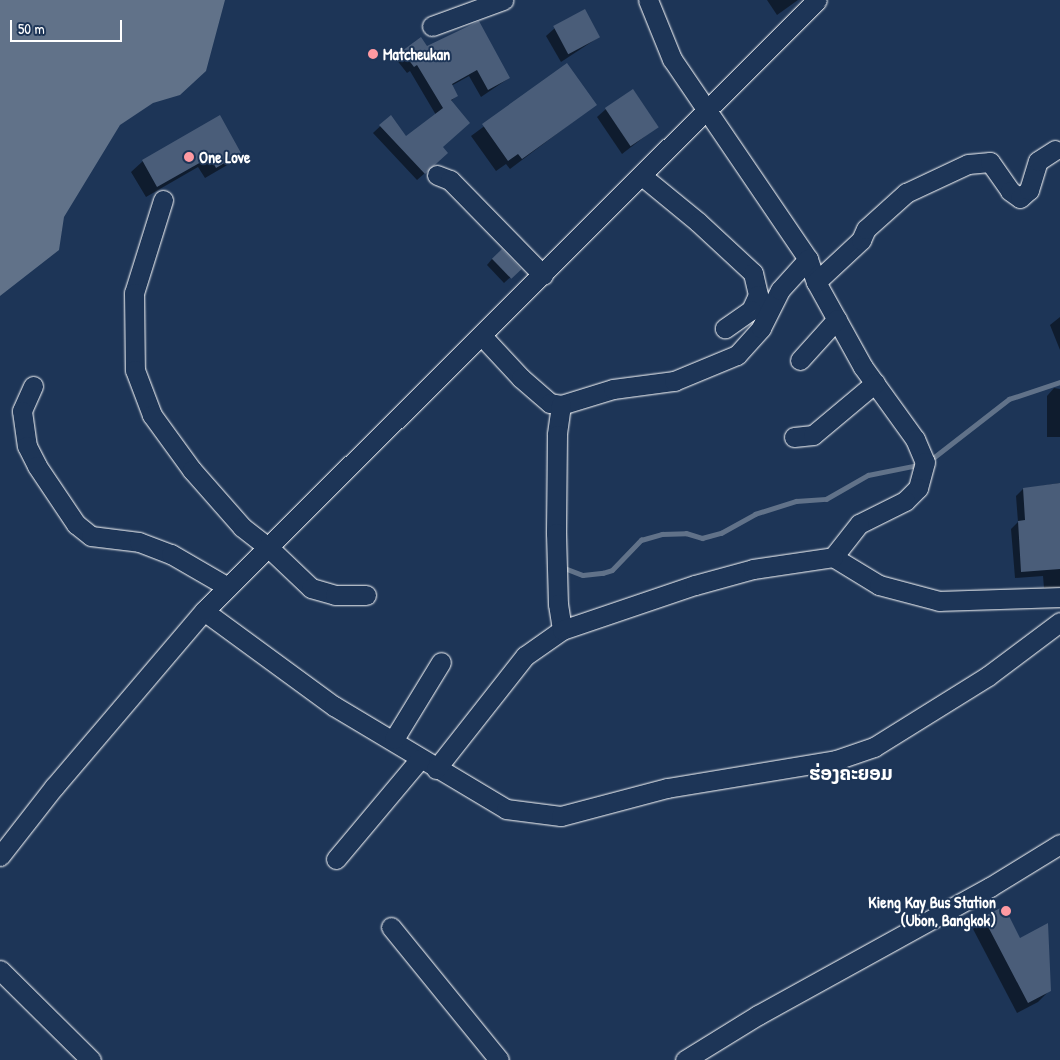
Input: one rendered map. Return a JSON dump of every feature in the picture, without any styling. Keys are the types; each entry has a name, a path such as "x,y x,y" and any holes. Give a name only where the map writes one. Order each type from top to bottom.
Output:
{"street":[{"path":"432,26 503,0"},
{"path":"648,0 672,59 706,112 808,259 816,282 837,319 875,383 915,439 925,462 918,488 905,501 858,524 834,557"},
{"path":"0,856 54,786 204,611 817,0"},
{"path":"816,282 861,240 866,229 906,193 968,164 990,162 1010,191 1020,198 1029,190 1038,161 1055,150"},
{"path":"437,175 450,180 543,275"},
{"path":"642,176 698,222 753,273 758,296 751,310 725,328"},
{"path":"163,200 134,293 135,370 152,415 192,470 242,527 268,547 311,588 335,595 366,595"},
{"path":"482,336 521,378 550,403 561,406 613,389 674,381 737,355 761,328 780,290 808,259"},
{"path":"800,360 837,319"},
{"path":"794,437 812,435 875,383"},
{"path":"34,386 22,411 27,446 37,466 76,524 91,536 140,542 171,554 228,587"},
{"path":"561,406 557,435 556,533 558,604 562,630"},
{"path":"336,859 428,764 525,656 562,630 695,585 753,569 834,557 879,585 939,601 1060,597"},
{"path":"204,611 334,706 394,739 428,764 506,809 562,816 667,788 836,760 874,747 988,676 1060,622"},
{"path":"394,739 441,662"},
{"path":"685,1060 767,1010 990,887 1060,844"},
{"path":"391,927 500,1060"},
{"path":"0,970 91,1060"}],"water":[{"path":"0,0 225,0 206,71 180,95 153,103 120,125 64,217 59,250 0,296"}],"building":[{"path":"585,9 600,37 568,54 553,26"},
{"path":"479,21 510,78 488,90 477,70 452,84 458,96 451,100 470,123 443,147 448,153 425,174 379,125 391,115 406,136 443,108 417,65 414,67 402,51 421,37 427,46"},
{"path":"567,63 597,105 522,159 518,154 508,161 482,124"},
{"path":"633,89 659,127 631,146 605,108"},
{"path":"220,115 241,153 216,168 210,157 157,187 142,160"},
{"path":"502,249 521,269 511,279 492,259"},
{"path":"1060,483 1060,569 1021,572 1018,521 1025,520 1023,488"},
{"path":"1004,906 1020,938 1048,923 1051,991 1028,1003 983,917"}],"waterway":[{"path":"933,458 1009,399 1060,382"},
{"path":"562,567 583,575 603,573 612,570 641,540 662,534 686,533 702,538 721,533 755,514 796,501 826,499 868,475 913,466"}],"place":[{"name":"Matcheukan","path":"373,54"},
{"name":"One Love","path":"189,157"},
{"name":"Kieng Kay Bus Station (Ubon, Bangkok)","path":"1006,911"}],"district":[{"name":"ຮ່ອງຄະຍອມ","path":"851,774"}]}
